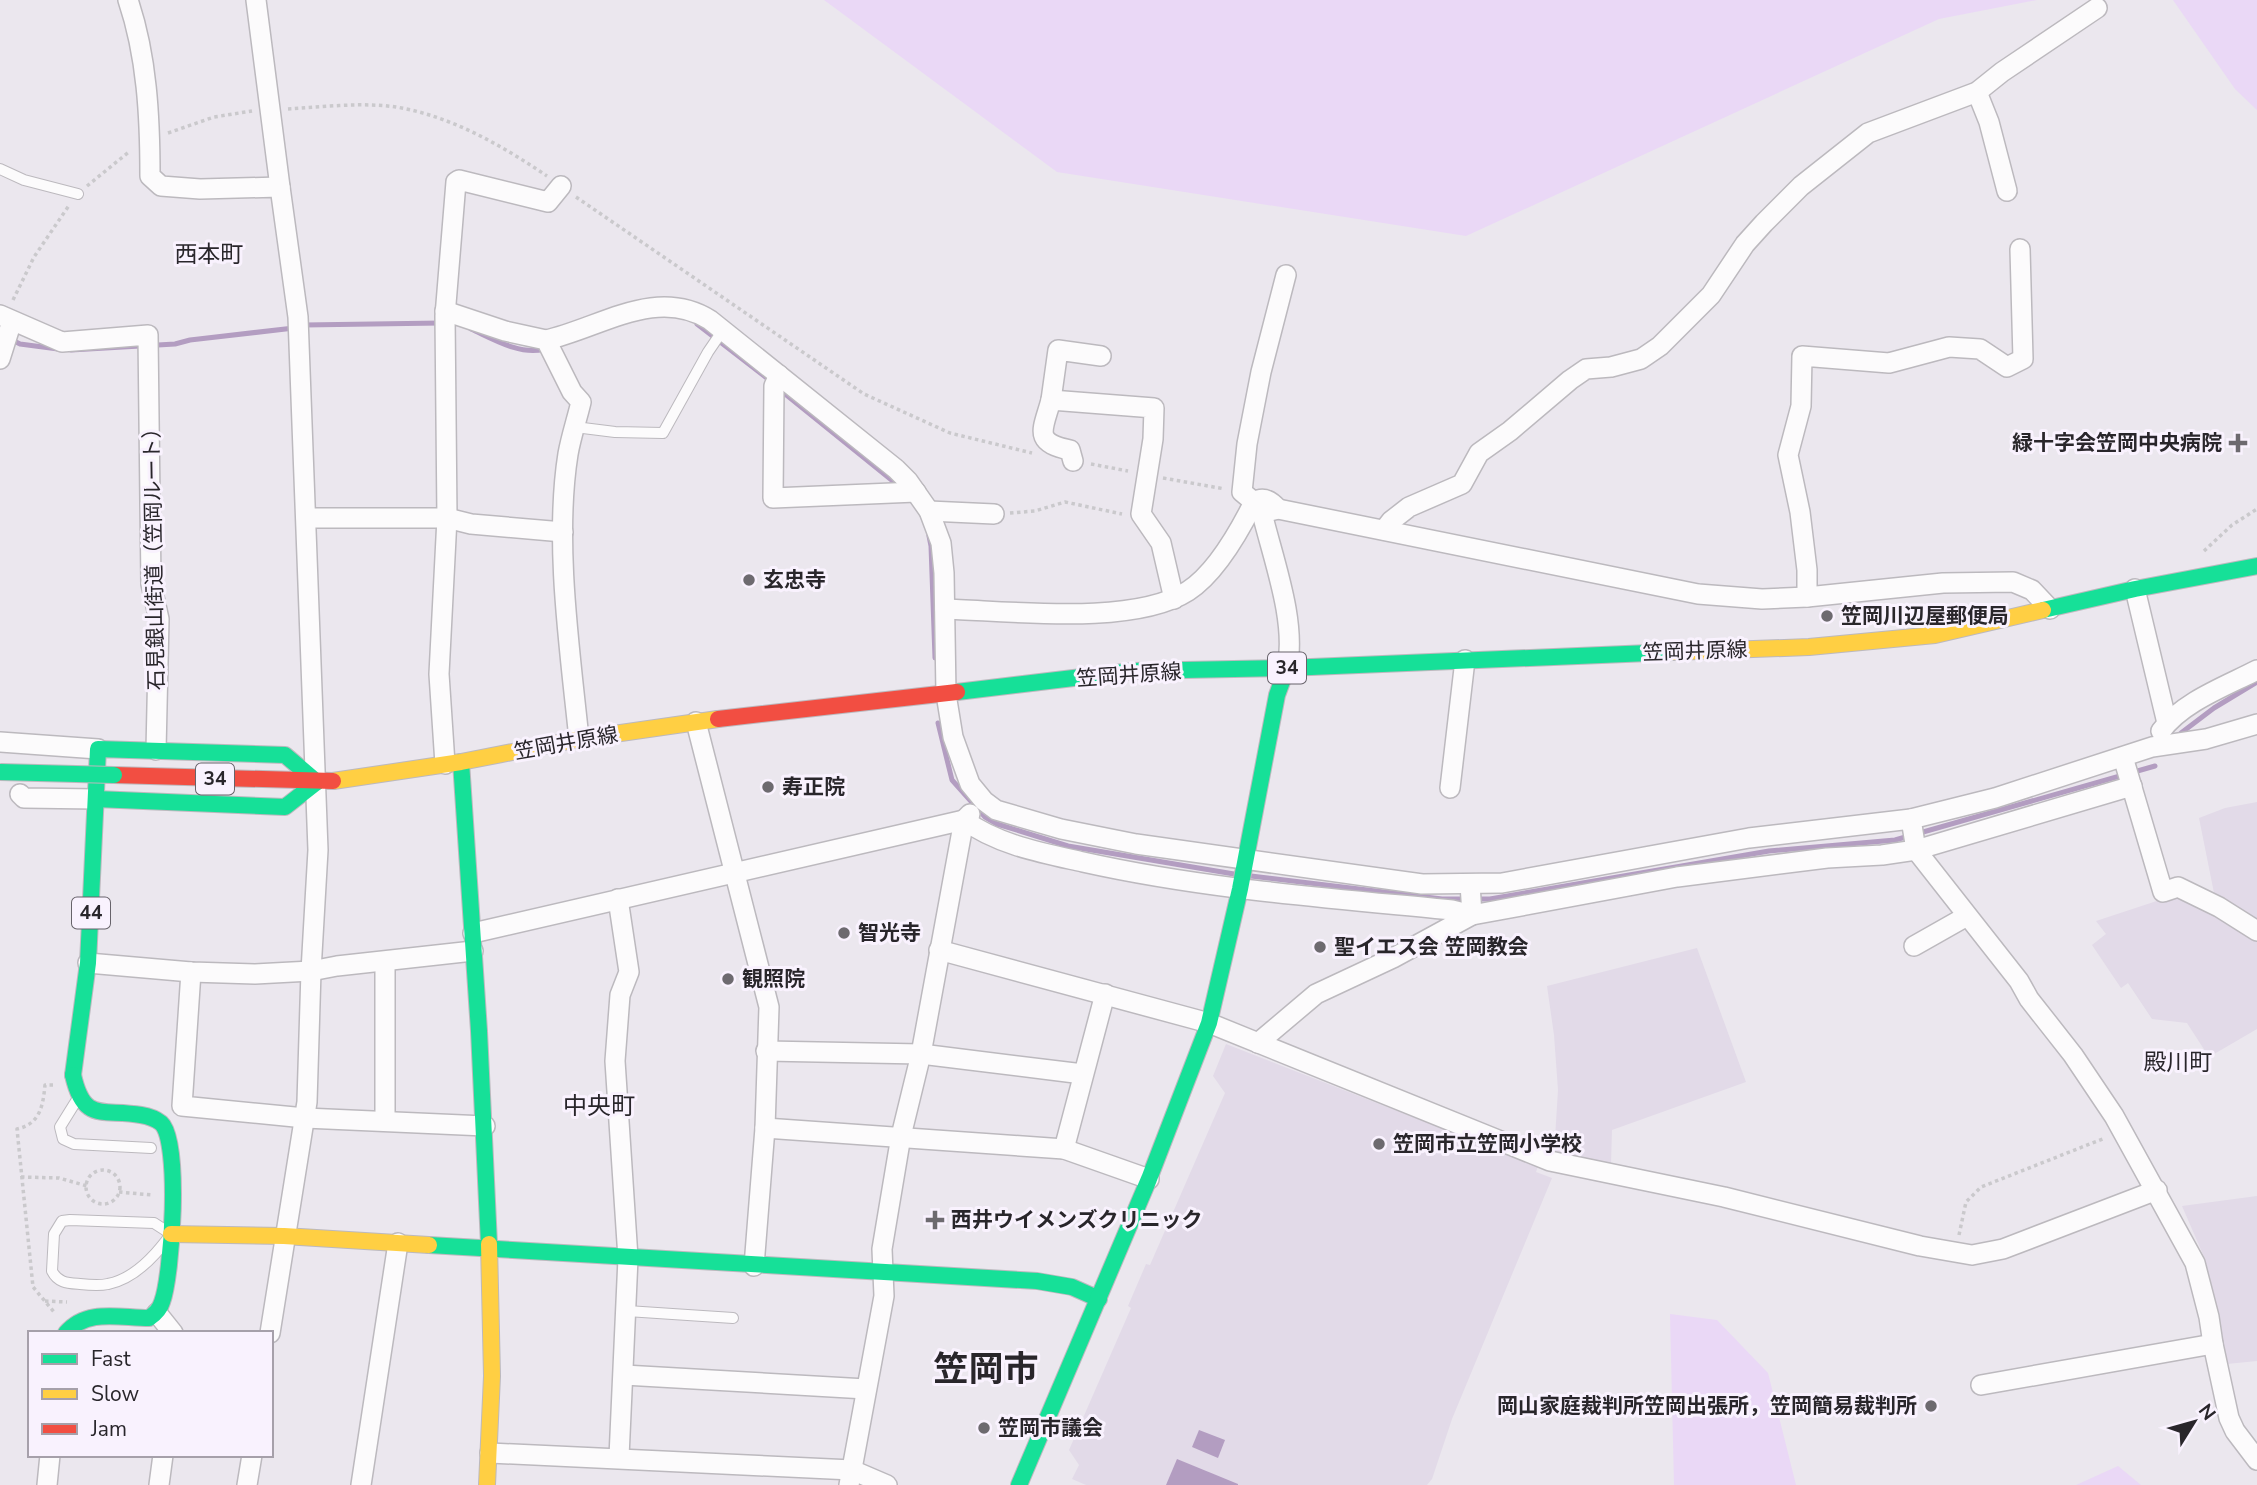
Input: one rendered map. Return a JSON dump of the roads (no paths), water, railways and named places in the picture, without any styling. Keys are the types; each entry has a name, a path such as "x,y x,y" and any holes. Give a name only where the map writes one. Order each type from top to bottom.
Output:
{"main road":[{"name":"笠岡井原線","path":"0,772 339,781 579,739 696,722 1132,671 1287,668 1809,647 1935,635 2135,589 2257,566"},
{"path":"1019,1485 1150,1180 1209,1023 1240,885 1277,695 1287,668"},
{"path":"96,799 285,807 317,782 285,755 98,749"},
{"name":"44","path":"78,1097 68,1080 88,963 98,749"},
{"path":"453,763 473,942 485,1126 493,1354 490,1453 486,1485"},
{"path":"63,1326 86,1316 139,1319 149,1318 157,1313 164,1299 171,1234 172,1143 162,1123 146,1117 95,1112 85,1107 78,1097"},
{"path":"171,1234 284,1236 1037,1281 1072,1287 1099,1299"}],"street":[{"path":"128,0 141,53 150,140 150,176 161,186 280,187"},
{"path":"256,0 298,317 318,850 305,1118 270,1331"},
{"path":"1384,530 1409,507 1462,484 1479,453 1586,369 1611,367 1641,359 1661,346 1711,295 1745,244 1764,223 1801,186 1868,133 1977,92 2096,8"},
{"path":"1977,92 1989,122 2007,191"},
{"path":"453,763 439,674 447,518 445,320 456,182 459,180 548,202 561,186"},
{"path":"1807,597 1807,570 1800,512 1788,454 1801,406 1802,356 1889,363 1927,351 1980,349 2007,367 2023,359 2020,248"},
{"path":"1286,275 1261,372 1247,444 1257,505 1285,607 1290,655 1287,668"},
{"path":"445,320 505,331 549,345 652,307 687,308 699,313 720,335 896,469 905,492 929,511 941,543 946,694 953,737 970,784 981,832 1058,841 1240,885 1358,888 1422,884 1471,899 1579,884 1675,865 1882,855 1914,834 1995,798 2128,772"},
{"path":"1,356 8,320"},
{"name":"石見銀山街道（笠岡ルート）","path":"8,320 62,342 148,335 151,584 159,619 156,750"},
{"path":"549,345 572,392 580,402 568,456 563,531 579,739"},
{"path":"1073,461 1070,450 1051,446 1043,432 1051,400 1058,350 1101,356"},
{"path":"777,380 773,498 905,492"},
{"path":"1051,400 1154,408 1153,439 1141,514 1161,543 1174,599"},
{"path":"1257,505 1698,594 1762,599 1942,583 2012,582 2032,590 2050,609"},
{"path":"945,609 1099,613 1149,608 1174,599 1202,579 1257,505"},
{"path":"929,511 994,514"},
{"path":"307,518 447,518 471,524 524,530 563,531"},
{"path":"2135,589 2166,723"},
{"path":"1450,788 1465,660"},
{"path":"1675,865 1749,838 1914,834 2128,772 2152,747 2166,723 2191,705 2257,670"},
{"path":"696,722 769,1007 765,1128 754,1266"},
{"path":"2152,747 2206,739 2257,724"},
{"path":"0,742 98,749"},
{"path":"2128,772 2163,892 2178,887 2219,907 2257,931"},
{"path":"20,794 24,798 96,799"},
{"path":"850,1478 884,1296 882,1250 901,1136 921,1054 939,950 975,809"},
{"path":"88,963 191,972 255,974 311,971 385,962 473,942 618,899 733,873 975,809 996,810 1058,841 1133,858 1244,862 1452,910 1502,883 1579,884"},
{"path":"1914,834 1967,916 2073,1055 2123,1131 2157,1190 2195,1263 2209,1317 2229,1418 2235,1432 2257,1460"},
{"path":"618,899 629,972 620,995 615,1061 628,1258 619,1457"},
{"path":"1258,1043 1315,994 1393,958 1471,899"},
{"path":"1914,946 1967,916"},
{"path":"939,950 1209,1023 1550,1161 1724,1197 1867,1234 1956,1252 1972,1255 2003,1249 2157,1190"},
{"path":"385,962 385,1120"},
{"path":"162,1123 182,1106 191,972"},
{"path":"1064,1149 1105,994"},
{"path":"766,1051 921,1054 1083,1074"},
{"path":"182,1106 305,1118 485,1126"},
{"path":"765,1128 1064,1149 1150,1180"},
{"path":"361,1485 398,1243"},
{"path":"157,1313 171,1331"},
{"path":"1981,1385 2213,1344"},
{"path":"624,1376 866,1389"},
{"path":"490,1453 619,1457 850,1478 887,1485"},
{"path":"47,1485 50,1457"},
{"path":"159,1485 163,1457"},
{"path":"247,1485 252,1457"}],"lane":[{"path":"0,169 24,180 78,194"},
{"path":"575,427 615,432 663,433 720,335"},
{"path":"78,1097 60,1127 63,1139 74,1144 151,1148"},
{"path":"62,1221 154,1223 171,1234 155,1255 128,1276 106,1285 67,1283 60,1281 52,1271 54,1234 62,1221"},
{"path":"627,1311 733,1318"}],"waterway":[{"path":"304,325 441,323"},
{"path":"697,324 772,382"},
{"path":"71,350 175,344 294,328"},
{"path":"471,329 516,348 535,351 544,349"},
{"path":"10,339 20,344 58,349"},
{"path":"779,389 899,486"},
{"path":"929,536 935,658"},
{"path":"2181,733 2214,708 2257,682"},
{"path":"938,723 952,780 985,817 997,824 1068,846 1234,874"},
{"path":"1477,899 1490,899 1769,851 1895,840 2155,766"},
{"path":"1251,876 1442,899 1467,899"}],"place":[{"name":"緑十字会笠岡中央病院","path":"2238,443"},
{"name":"玄忠寺","path":"749,580"},
{"name":"笠岡川辺屋郵便局","path":"1827,616"},
{"name":"寿正院","path":"768,787"},
{"name":"智光寺","path":"844,933"},
{"name":"聖イエス会 笠岡教会","path":"1320,947"},
{"name":"観照院","path":"728,979"},
{"name":"笠岡市立笠岡小学校","path":"1379,1144"},
{"name":"西井ウイメンズクリニック","path":"935,1220"},
{"name":"岡山家庭裁判所笠岡出張所，笠岡簡易裁判所","path":"1931,1406"},
{"name":"笠岡市議会","path":"984,1428"}],"district":[{"name":"西本町","path":"209,254"},
{"name":"殿川町","path":"2178,1062"},
{"name":"中央町","path":"599,1106"},
{"name":"笠岡市","path":"986,1369"}]}
